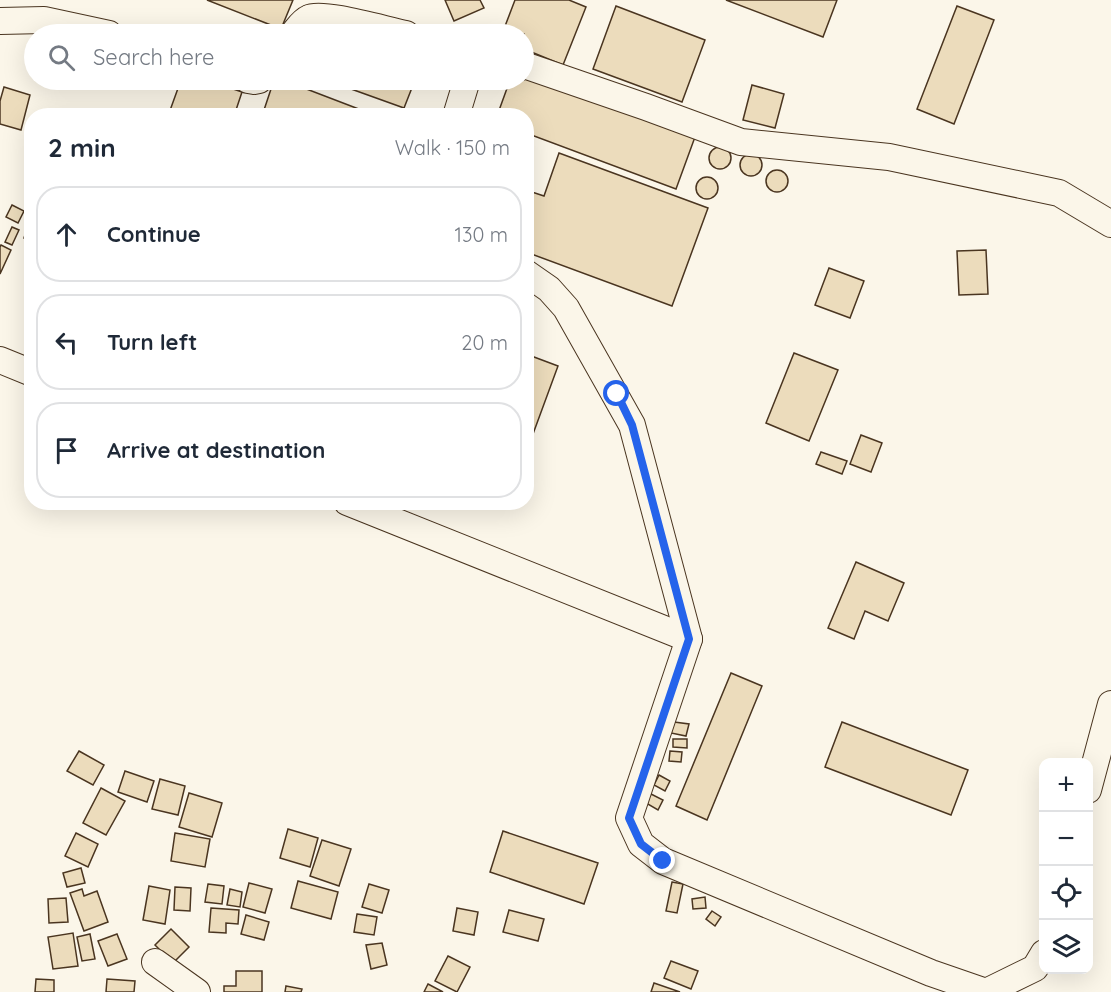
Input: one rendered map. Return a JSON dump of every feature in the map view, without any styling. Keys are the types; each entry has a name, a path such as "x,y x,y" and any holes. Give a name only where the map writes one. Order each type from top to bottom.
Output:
{"street":[{"path":"0,21 47,10 83,24"},
{"path":"301,24 311,16 326,16 362,24"},
{"path":"534,68 741,142 888,157 1059,192 1111,224"},
{"path":"458,108 464,90"},
{"path":"534,279 549,289 566,308 632,425 689,639 629,818 641,844 663,861 931,973 986,992 1035,968 1039,961"},
{"path":"0,360 24,370"},
{"path":"367,510 689,639"},
{"path":"1093,774 1111,704"},
{"path":"155,962 197,992"}],"building":[{"path":"207,0 293,0 283,24 268,24"},
{"path":"445,0 480,0 484,8 454,21"},
{"path":"515,0 569,0 586,7 563,65 534,53 534,24 506,24"},
{"path":"726,0 837,0 823,37"},
{"path":"616,6 705,40 682,102 593,69"},
{"path":"957,6 994,20 954,124 917,109"},
{"path":"534,78 695,137 676,189 534,136 534,108 500,108 506,90 534,90"},
{"path":"752,85 784,94 775,128 743,120"},
{"path":"4,87 30,95 27,108 24,108 21,130 0,124 0,101"},
{"path":"177,90 236,90 242,92 237,108 171,108"},
{"path":"271,90 309,90 356,108 265,108"},
{"path":"354,90 411,90 404,108"},
{"path":"720,147 728,150 731,158 728,166 720,169 712,166 709,158 712,150"},
{"path":"559,153 708,208 672,306 534,255 534,193 544,196"},
{"path":"751,154 759,157 762,165 759,173 751,176 743,173 740,165 743,157"},
{"path":"777,170 785,173 788,181 785,189 777,192 769,189 766,181 769,173"},
{"path":"707,177 715,180 718,188 715,196 707,199 699,196 696,188 699,180"},
{"path":"12,205 24,211 18,223 6,217"},
{"path":"12,227 19,230 12,245 5,242"},
{"path":"1,245 11,250 0,274 0,247"},
{"path":"986,250 988,294 959,295 957,251"},
{"path":"829,268 864,281 850,318 815,305"},
{"path":"794,353 838,370 809,441 766,423"},
{"path":"534,357 558,366 534,431"},
{"path":"861,435 882,443 871,472 850,464"},
{"path":"821,452 847,461 842,474 816,464"},
{"path":"856,562 904,583 888,621 865,611 854,639 828,628"},
{"path":"731,673 762,686 707,820 676,806"},
{"path":"674,722 689,724 686,736 671,733"},
{"path":"842,722 968,770 951,815 825,767"},
{"path":"673,739 687,739 687,748 673,747"},
{"path":"79,751 104,765 93,785 67,771"},
{"path":"670,751 682,752 681,762 669,761"},
{"path":"125,771 154,781 147,802 118,792"},
{"path":"659,775 670,781 665,791 654,785"},
{"path":"160,779 185,786 178,815 152,809"},
{"path":"101,788 125,801 106,835 83,823"},
{"path":"189,793 222,803 212,837 179,827"},
{"path":"651,794 663,800 658,810 646,803"},
{"path":"288,829 318,838 310,867 280,858"},
{"path":"503,831 598,863 584,904 490,872"},
{"path":"76,833 98,844 88,867 65,856"},
{"path":"175,833 210,839 205,867 171,861"},
{"path":"322,840 351,849 339,886 310,876"},
{"path":"81,868 85,883 67,887 63,873"},
{"path":"298,881 338,892 331,919 291,908"},
{"path":"672,882 683,884 677,913 666,911"},
{"path":"249,883 272,889 265,913 243,907"},
{"path":"208,884 224,886 222,904 205,902"},
{"path":"369,884 389,890 382,913 362,907"},
{"path":"149,886 170,890 165,924 143,920"},
{"path":"175,887 191,888 190,911 174,910"},
{"path":"82,889 84,896 97,891 108,922 84,931 70,893"},
{"path":"230,889 242,892 240,907 227,905"},
{"path":"705,897 706,908 693,909 692,899"},
{"path":"66,898 68,922 49,923 48,899"},
{"path":"211,908 239,910 238,924 226,923 226,933 209,932"},
{"path":"457,908 478,912 474,935 453,931"},
{"path":"509,910 544,919 538,941 503,932"},
{"path":"712,911 721,917 715,926 706,919"},
{"path":"357,914 377,917 374,935 354,932"},
{"path":"246,915 269,922 264,940 241,934"},
{"path":"171,929 189,947 173,963 155,945"},
{"path":"73,933 78,966 53,969 48,937"},
{"path":"90,934 95,959 82,961 77,937"},
{"path":"117,934 127,959 108,966 98,941"},
{"path":"382,943 387,965 371,969 366,945"},
{"path":"448,956 470,967 457,992 435,981"},
{"path":"671,961 698,971 691,989 664,978"},
{"path":"236,971 262,971 262,992 224,992 224,986 236,986"},
{"path":"36,979 54,980 54,992 35,992"},
{"path":"107,979 135,981 134,992 106,992"},
{"path":"654,983 680,992 651,992"},
{"path":"428,984 443,992 424,992"},
{"path":"286,986 302,989 301,992 285,992"}],"route":[{"path":"617,394 632,425 689,639 629,818 641,844 663,861"}]}
